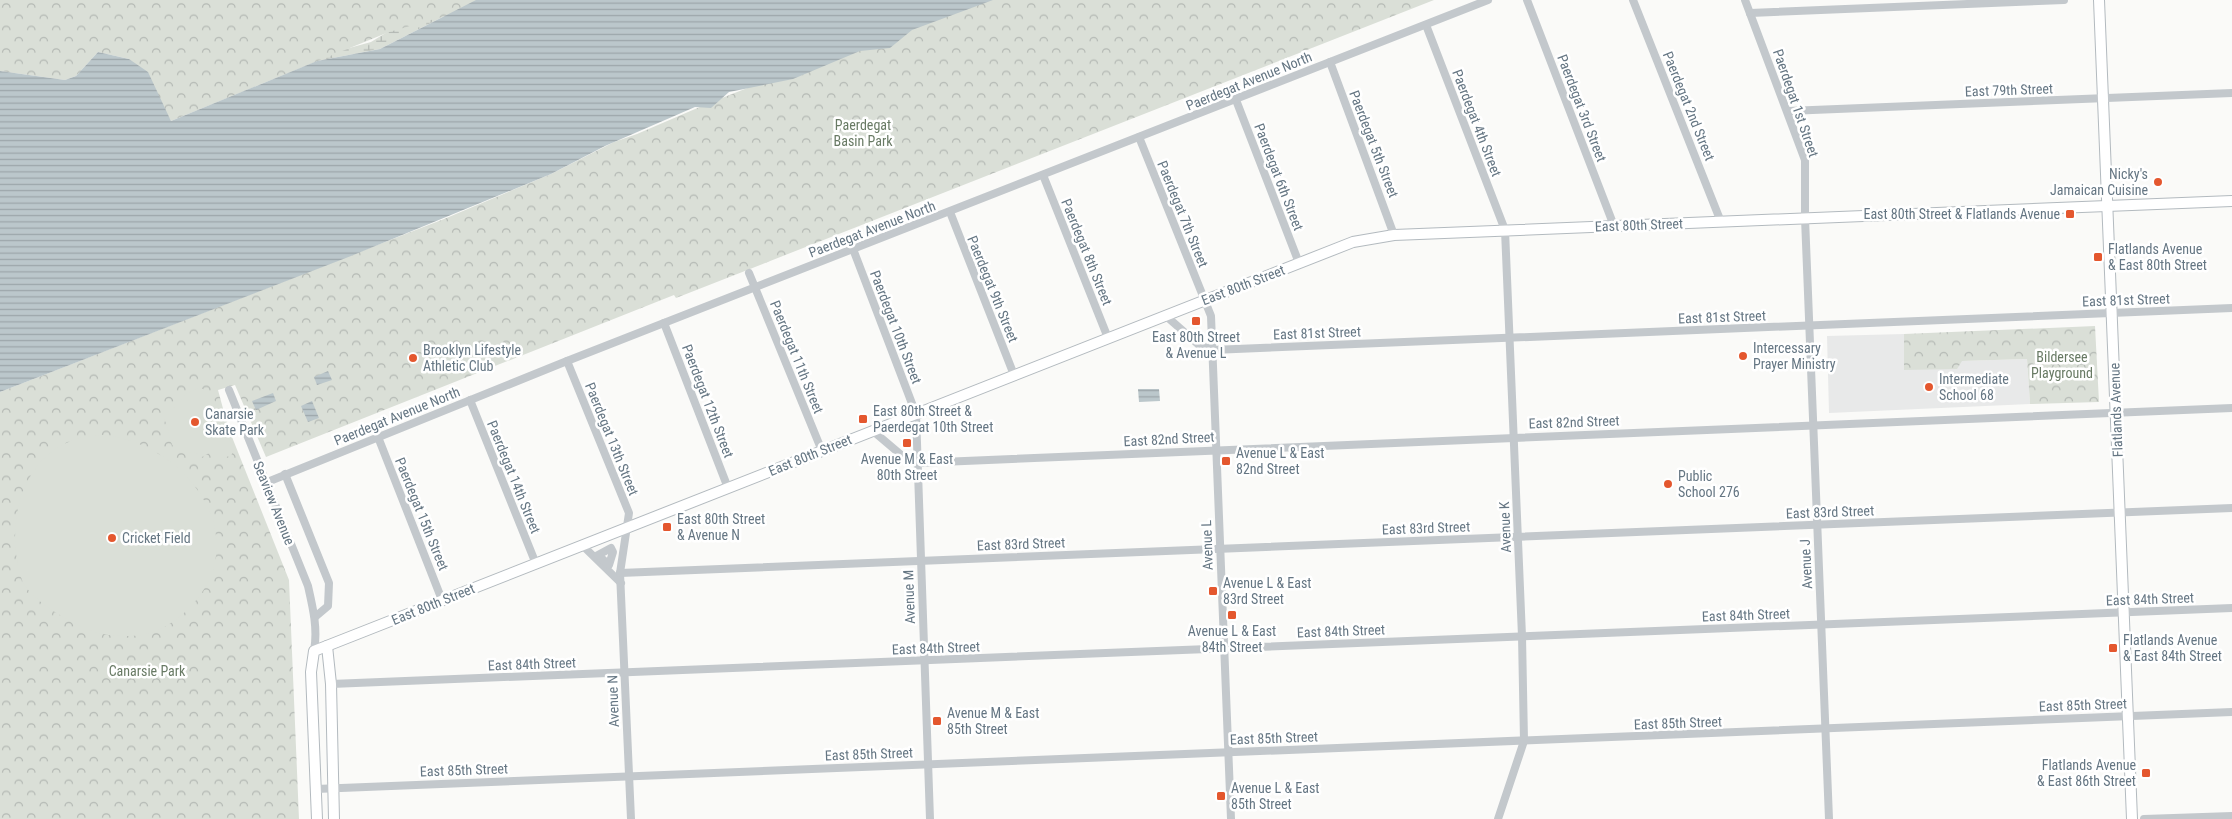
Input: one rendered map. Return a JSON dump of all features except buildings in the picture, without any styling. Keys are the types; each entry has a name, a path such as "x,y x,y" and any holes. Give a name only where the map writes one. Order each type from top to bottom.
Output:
{"street":[{"name":"Paerdegat Avenue North","path":"265,483 754,287 950,212 1488,0"},
{"name":"Paerdegat 3rd Street","path":"1527,0 1614,226"},
{"name":"Paerdegat 2nd Street","path":"1633,0 1721,222"},
{"name":"Paerdegat 1st Street","path":"1745,0 1805,160 1805,218"},
{"path":"1750,13 2064,0"},
{"name":"Flatlands Avenue","path":"2099,0 2132,819"},
{"name":"Paerdegat 4th Street","path":"1426,25 1505,230"},
{"name":"Paerdegat 5th Street","path":"1330,62 1394,235"},
{"name":"East 79th Street","path":"1788,111 2232,93"},
{"name":"Paerdegat 6th Street","path":"1236,100 1299,263"},
{"name":"Paerdegat 7th Street","path":"1139,137 1204,300"},
{"name":"Paerdegat 8th Street","path":"1044,175 1108,338"},
{"name":"East 80th Street","path":"314,652 1353,242 1394,235 2232,201"},
{"name":"Paerdegat 9th Street","path":"950,212 1014,375"},
{"name":"Avenue J","path":"1805,218 1829,819"},
{"name":"Avenue K","path":"1498,819 1524,740 1522,636 1505,230"},
{"name":"Paerdegat 10th Street","path":"853,249 916,414"},
{"name":"Paerdegat 11th Street","path":"749,274 822,451"},
{"name":"Avenue L","path":"1204,300 1211,316 1231,819"},
{"name":"East 81st Street","path":"1212,350 2232,308"},
{"path":"1166,316 1199,345 1212,350"},
{"name":"Paerdegat 12th Street","path":"664,323 728,488"},
{"name":"Paerdegat 13th Street","path":"567,361 629,513 626,528"},
{"name":"Seaview Avenue","path":"229,390 308,586 316,639 311,672 317,819"},
{"name":"Paerdegat 14th Street","path":"470,400 536,564"},
{"name":"East 82nd Street","path":"917,463 2232,408"},
{"name":"Avenue M","path":"916,414 930,819"},
{"path":"873,431 906,459 917,463"},
{"name":"Paerdegat 15th Street","path":"378,437 442,600"},
{"name":"Seaview Avenue","path":"285,474 329,583 328,606 314,617"},
{"name":"East 83rd Street","path":"620,573 2232,508"},
{"name":"Avenue N","path":"626,528 620,573 631,819"},
{"path":"582,545 621,583"},
{"name":"East 84th Street","path":"331,684 2232,608"},
{"path":"327,646 331,684 334,819"},
{"name":"East 85th Street","path":"316,789 2232,712"},
{"path":"2144,819 2232,816"}],"shaded area":[{"path":"476,0 993,0 912,30 890,48 860,51 793,79 729,92 711,108 695,107 605,146 551,174 351,256 0,392 0,71 65,80 76,76 98,52 129,59 148,72 171,121 317,61 380,49"},
{"name":"Intermediate School 68","path":"1904,334 1904,370 1961,361 2027,359 2030,404 1829,413 1827,336"},
{"path":"328,371 332,380 317,385 314,377"},
{"path":"1138,389 1159,389 1160,401 1139,402"},
{"path":"273,393 276,401 256,410 252,401"},
{"path":"312,401 319,418 308,422 301,406"}],"green space":[{"path":"0,0 501,0 389,32 171,121 144,75 129,59 98,52 76,76 65,80 0,71"},
{"path":"476,0 380,49 317,61 331,53 371,42 397,26"},
{"path":"973,0 1434,0 676,298 674,295 266,457 235,385 218,390 228,427 289,580 299,819 0,819 0,392 444,219 551,174 614,142"},
{"name":"Bildersee Playground","path":"2095,326 2099,402 2030,404 2027,359 1962,361 1957,369 1904,370 1904,334"},
{"name":"Canarsie Skate Park","path":"201,388 214,399 218,407 234,449 231,456 219,458 209,453 202,457 195,452 179,452 172,444 164,419 189,392"},
{"path":"104,435 135,442 163,457 187,477 204,501 215,528 216,556 207,585 185,612 173,621 153,632 138,636 121,636 95,632 57,614 36,598 23,583 17,558 15,532 18,508 26,485 38,465 56,449 77,439"}],"place":[{"name":"Nicky's Jamaican Cuisine","path":"2158,182"},
{"name":"East 80th Street & Flatlands Avenue","path":"2070,214"},
{"name":"Flatlands Avenue & East 80th Street","path":"2098,257"},
{"name":"East 80th Street & Avenue L","path":"1196,321"},
{"name":"Intercessary Prayer Ministry","path":"1743,356"},
{"name":"Brooklyn Lifestyle Athletic Club","path":"413,358"},
{"name":"Intermediate School 68","path":"1929,387"},
{"name":"East 80th Street & Paerdegat 10th Street","path":"863,419"},
{"name":"Canarsie Skate Park","path":"195,422"},
{"name":"Avenue M & East 80th Street","path":"907,443"},
{"name":"Avenue L & East 82nd Street","path":"1226,461"},
{"name":"Public School 276","path":"1668,484"},
{"name":"East 80th Street & Avenue N","path":"667,527"},
{"name":"Cricket Field","path":"112,538"},
{"name":"Avenue L & East 83rd Street","path":"1213,591"},
{"name":"Avenue L & East 84th Street","path":"1232,615"},
{"name":"Flatlands Avenue & East 84th Street","path":"2113,648"},
{"name":"Avenue M & East 85th Street","path":"937,721"},
{"name":"Flatlands Avenue & East 86th Street","path":"2146,773"},
{"name":"Avenue L & East 85th Street","path":"1221,796"}],"park label":[{"name":"Paerdegat Basin Park","path":"863,134"},
{"name":"Canarsie Park","path":"147,671"}]}
